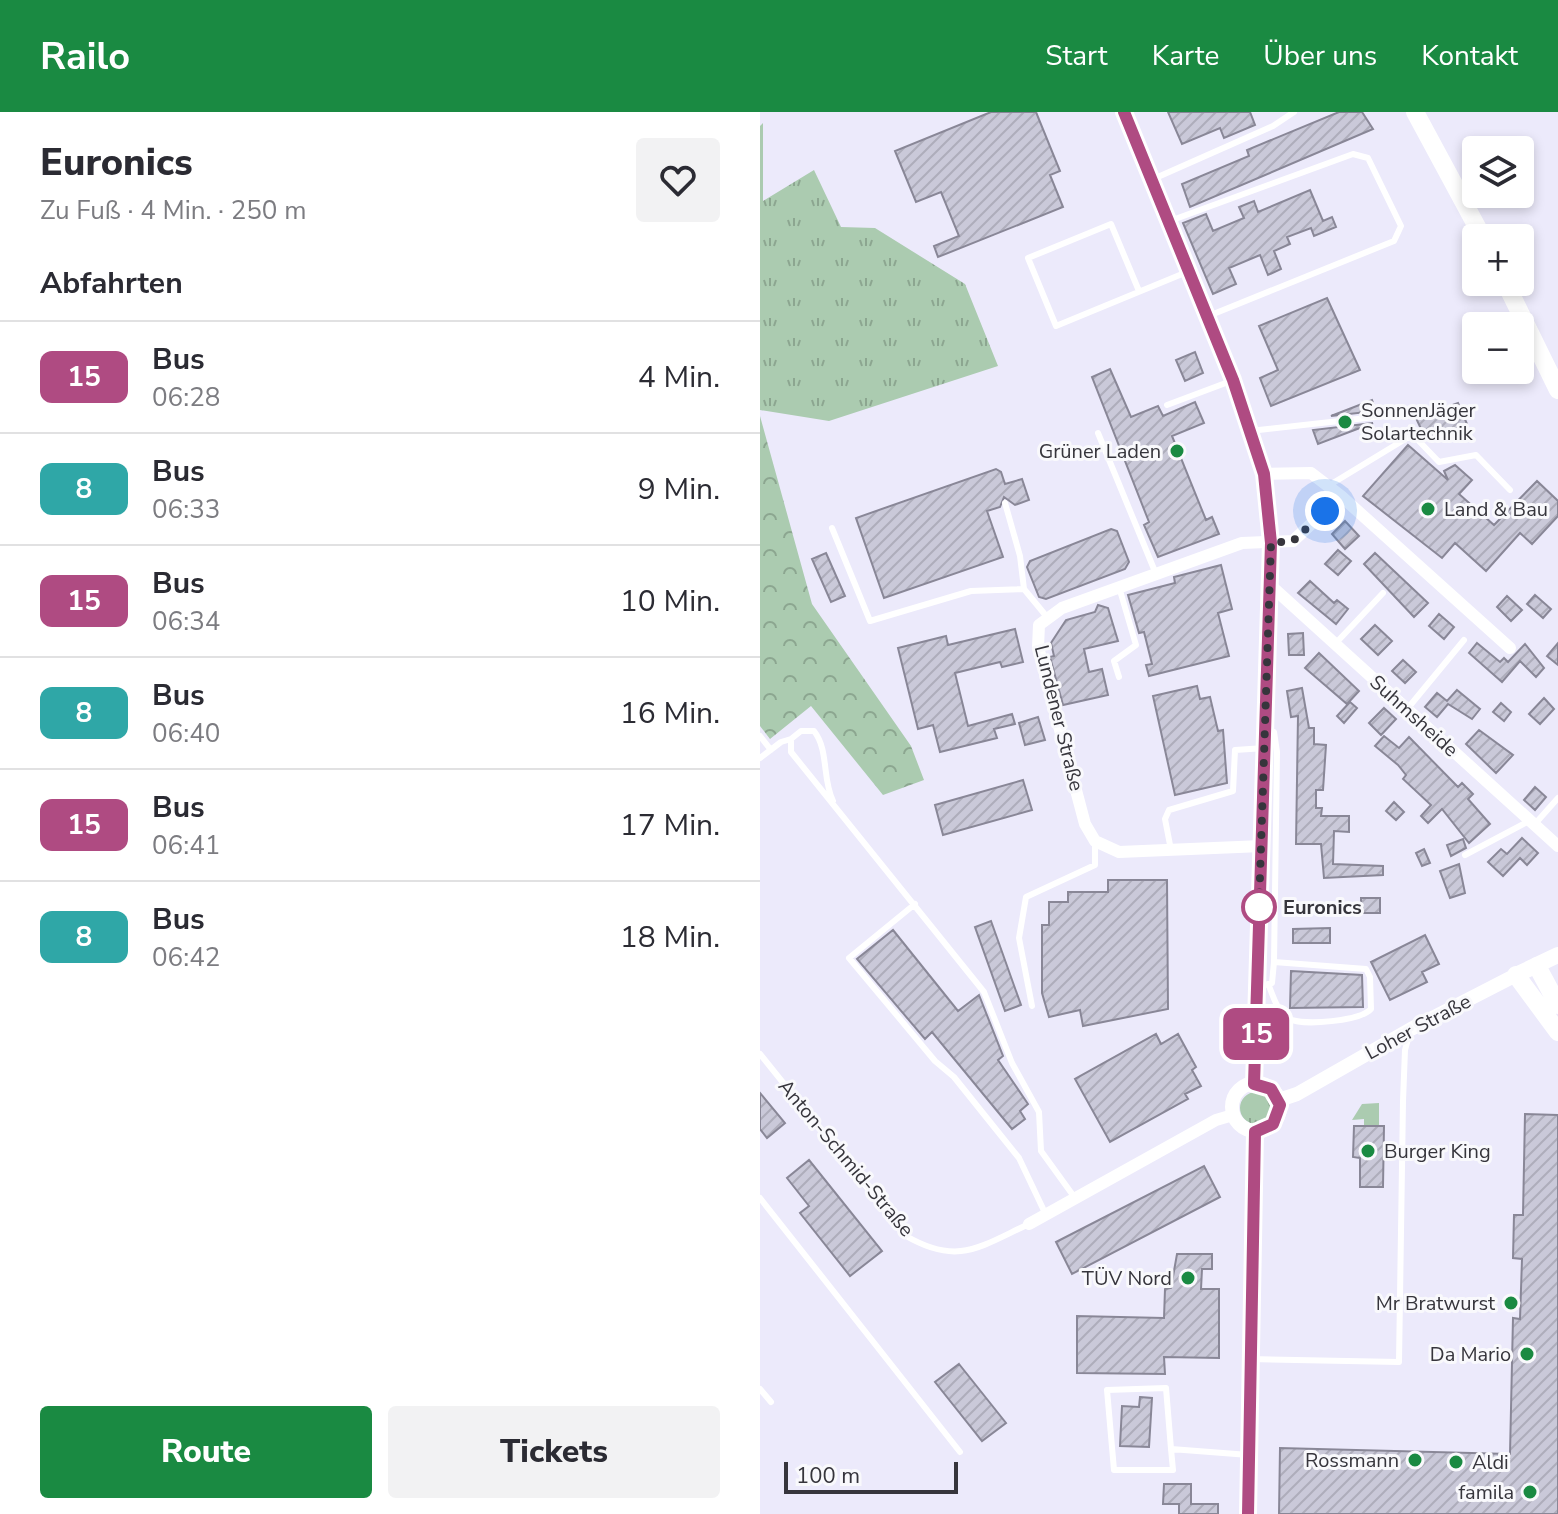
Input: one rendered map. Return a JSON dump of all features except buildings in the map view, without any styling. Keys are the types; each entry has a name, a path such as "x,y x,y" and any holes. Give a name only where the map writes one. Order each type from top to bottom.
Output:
{"main road":[{"path":"1415,112 1475,224"},
{"path":"1512,296 1558,390"},
{"name":"Loher Straße","path":"1516,975 1558,955"},
{"path":"1537,966 1558,1005"},
{"path":"1516,975 1558,1032"}],"street":[{"path":"1124,112 1233,380 1264,474 1271,543 1262,846 1263,986 1254,1084"},
{"path":"1264,474 1311,473 1341,496 1510,648"},
{"name":"Lundener Straße","path":"1095,841 1085,824 1038,647 1039,625 1062,608 1242,543 1293,541 1341,496"},
{"name":"Suhmsheide","path":"1270,585 1558,846"},
{"path":"1095,841 1119,852 1262,846"},
{"name":"Loher Straße","path":"1279,1100 1297,1094 1411,1029 1516,975"},
{"path":"1254,1084 1267,1086 1279,1100 1276,1120 1269,1127 1255,1132 1244,1128 1233,1115 1234,1096 1241,1089 1254,1084"},
{"path":"1029,1224 1233,1115"},
{"path":"1248,1514 1255,1132"}],"lane":[{"path":"1151,180 1273,126 1294,112"},
{"path":"1167,222 1353,154 1368,158 1401,226 1394,241 1206,317"},
{"path":"1139,291 1111,224 1028,258 1056,326 1187,272"},
{"path":"1167,405 1233,380"},
{"path":"1250,431 1420,412"},
{"path":"1098,433 1156,574"},
{"path":"1328,486 1407,438 1416,438 1439,462 1476,455 1510,490"},
{"path":"1005,503 1020,556 1024,589 1047,617"},
{"path":"832,528 870,621 971,591 1024,589"},
{"path":"1119,587 1136,645 1114,661 1119,677"},
{"path":"1335,644 1383,593"},
{"path":"1406,709 1464,640"},
{"path":"1265,728 1274,732 1277,752 1273,980 1263,986 1283,1015 1295,1020 1344,1019 1363,1016 1371,1009 1370,977 1366,969 1274,962"},
{"path":"760,758 809,729 820,739 826,787 833,801"},
{"path":"760,736 771,750"},
{"path":"791,739 791,752 984,992 1012,1063 1039,1112 1041,1151 1075,1199"},
{"path":"1171,850 1165,819 1169,810 1233,791 1235,750 1265,748"},
{"path":"1465,855 1531,823 1558,798"},
{"path":"1032,1006 1019,938 1026,897 1095,865 1095,841"},
{"path":"915,904 849,958 935,1061 954,1077 1019,1158 1046,1215"},
{"path":"1250,1359 1399,1362 1405,1050 1411,1029"},
{"path":"1383,1045 1405,1050"},
{"name":"Anton-Schmid-Straße","path":"760,1054 906,1236 932,1251 959,1253 1029,1224"},
{"path":"760,1198 960,1452"},
{"path":"1166,1388 1171,1449 1173,1470 1114,1470 1107,1390 1166,1388"},
{"path":"760,1389 771,1402"},
{"path":"1171,1449 1249,1455"}],"green space":[{"path":"763,123 763,201 814,170 841,227 875,228 965,284 998,366 829,421 760,410 760,126"},
{"path":"760,416 812,604 911,746 924,780 883,795 811,706 770,739 760,726"},
{"path":"1256,1092 1267,1097 1272,1108 1267,1119 1256,1124 1245,1119 1240,1108 1245,1097"},
{"path":"1379,1103 1379,1126 1364,1126 1364,1119 1352,1120 1362,1104"}],"bus line":[{"name":"15","path":"1124,112 1233,380 1264,474 1268,501 1271,543 1254,1084 1263,1084 1271,1089 1280,1105 1279,1115 1273,1124 1255,1132 1248,1514"}],"place":[{"name":"SonnenJäger Solartechnik","path":"1345,422"},
{"name":"Grüner Laden","path":"1177,451"},
{"name":"Land & Bau","path":"1428,509"},
{"name":"Euronics","path":"1259,907"},
{"name":"Burger King","path":"1368,1151"},
{"name":"TÜV Nord","path":"1188,1278"},
{"name":"Mr Bratwurst","path":"1511,1303"},
{"name":"Da Mario","path":"1527,1354"},
{"name":"Rossmann","path":"1415,1460"},
{"name":"Aldi","path":"1456,1462"},
{"name":"famila","path":"1530,1492"}],"route":[{"path":"1259,907 1271,543 1293,541 1325,511"}]}
